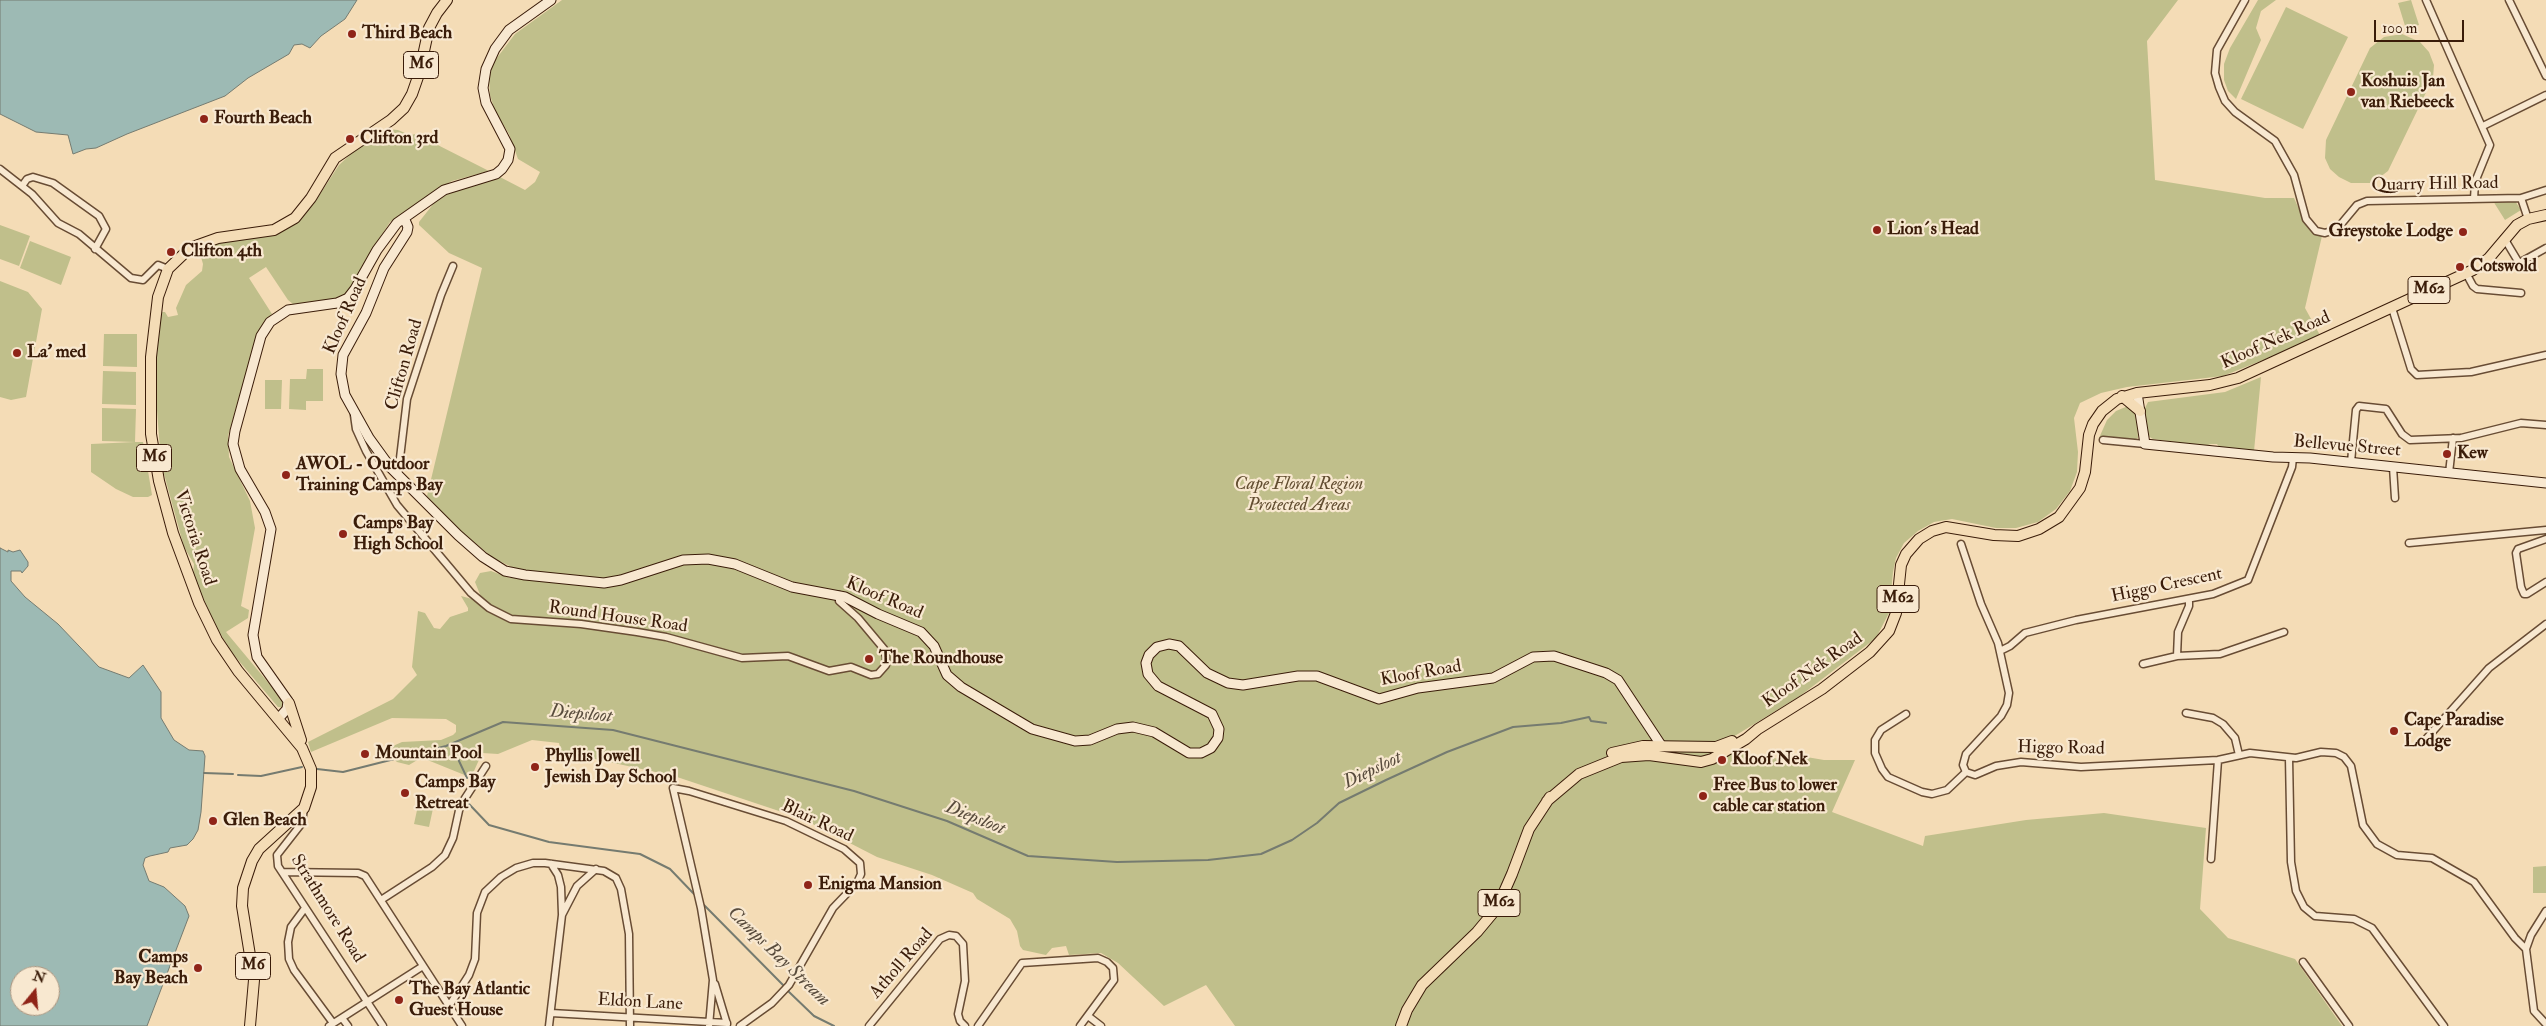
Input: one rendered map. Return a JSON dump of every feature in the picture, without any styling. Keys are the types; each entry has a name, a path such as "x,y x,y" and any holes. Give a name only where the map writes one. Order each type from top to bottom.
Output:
{"main road":[{"name":"Victoria Road","path":"304,808 310,794 312,780 307,755 226,654 207,622 181,557 160,489 151,434 151,367 158,297 168,269 184,252 218,238 274,230 295,218 312,198 319,181 335,158 391,120 406,105 420,74 429,28 447,0"},
{"path":"307,755 288,704 262,666 254,649 253,630 271,529 265,512 236,461 234,444 235,431 259,341 268,324 279,315 291,309 337,303 348,298 388,234 397,223 405,220 444,190 496,174 506,165 509,157 509,147 490,114 484,94 486,69 495,49 509,30 551,0"},
{"name":"Kloof Nek Road","path":"1696,747 1722,746 1758,729 1822,689 1870,652 1883,639 1896,613 1903,561 1910,548 1925,534 1938,528 1955,527 1994,535 2018,536 2039,529 2059,517 2080,488 2085,472 2089,435 2093,424 2106,406 2122,396 2199,387 2229,381 2466,273 2488,258 2517,225 2528,219 2546,215"},
{"name":"Kloof Road","path":"405,220 408,227 406,234 384,268 342,358 343,388 354,414 380,455 398,475 471,547 496,566 510,573 604,583 621,580 683,560 708,559 739,566 792,587 854,599 878,614 921,632 931,642 947,675 966,690 1032,729 1075,742 1090,740 1117,729 1133,728 1151,731 1189,753 1201,754 1211,748 1218,738 1219,729 1212,714 1156,685 1148,674 1146,663 1149,655 1160,646 1169,644 1181,648 1210,675 1228,683 1243,685 1298,676 1317,676 1379,699 1418,688 1495,677 1533,657 1554,656 1606,673 1618,680 1661,745"},
{"path":"2137,393 2144,444"},
{"path":"2122,396 2140,411"},
{"name":"Bellevue Street","path":"2144,444 2350,462 2546,483"},
{"path":"278,718 286,711 288,704"},
{"name":"Kloof Nek Road","path":"1701,762 1712,759 1746,740 1758,729"},
{"path":"1661,745 1679,759"},
{"name":"M62","path":"1401,1026 1407,1010 1422,985 1477,932 1497,908 1529,829 1547,800 1567,777 1592,760 1629,748 1661,745 1696,747"},
{"path":"1679,759 1678,753 1682,746"},
{"path":"1696,747 1702,753 1701,762"},
{"name":"M62","path":"1547,800 1579,774 1604,762 1634,756 1701,762"},
{"name":"M6","path":"250,1026 254,980 242,906 243,888 252,861 259,849 304,808"}],"street":[{"name":"Quarry Hill Road","path":"2245,0 2217,50 2215,72 2218,87 2230,107 2275,142 2294,175 2304,213 2312,228 2325,233 2337,229 2345,223 2357,205 2363,202 2521,198 2528,219"},
{"path":"2426,0 2490,148 2475,182 2474,199"},
{"path":"2509,0 2546,76"},
{"path":"2482,126 2546,95"},
{"path":"0,169 22,186 58,223 79,234 135,280 146,277 155,266 161,265 168,269"},
{"path":"22,186 27,179 33,177 53,183 99,216 106,229 95,249"},
{"path":"2521,198 2546,190"},
{"path":"2504,238 2519,263 2546,248"},
{"name":"Clifton Road","path":"398,475 407,399 443,289 453,266"},
{"path":"2466,273 2477,289 2521,293"},
{"path":"2392,308 2411,369 2417,375 2471,372 2546,355"},
{"path":"2350,462 2356,410 2359,406 2386,409 2402,434 2410,440 2453,438 2496,430 2520,422 2546,425"},
{"name":"Round House Road","path":"354,414 361,440 397,505 471,593 488,608 511,619 581,624 637,632 666,637 742,658 788,656 828,671 851,667 871,675 878,674 886,662 884,649 858,618 839,601 839,595"},
{"path":"2450,473 2453,438"},
{"name":"Bellevue Street","path":"2103,440 2144,444"},
{"name":"Higgo Crescent","path":"2000,651 2010,646 2025,633 2076,620 2221,591 2250,578 2292,467 2293,458"},
{"path":"2394,467 2395,498"},
{"path":"2409,543 2546,530"},
{"path":"2546,539 2518,549 2516,553 2521,587 2524,594 2546,582"},
{"path":"1906,714 1893,721 1876,736 1874,749 1885,773 1897,782 1932,794 1947,790 1966,772 1963,765 1966,754 2001,716 2008,699 2000,651 1961,544"},
{"path":"2177,656 2178,632 2189,606 2189,598"},
{"path":"2426,739 2489,668 2546,624"},
{"path":"2143,664 2177,656 2220,654 2284,632"},
{"path":"2186,714 2213,718 2223,724 2234,738 2239,755"},
{"name":"Higgo Road","path":"1966,772 1975,775 1996,766 2021,762 2081,767 2218,760 2250,753 2290,758 2326,752 2344,757 2351,766 2354,775 2363,825 2377,844 2397,855 2432,858 2474,882 2515,938 2526,949"},
{"path":"2290,758 2291,862 2296,891 2304,907 2315,916 2354,919 2372,928 2444,1026"},
{"path":"2211,859 2218,760"},
{"path":"381,900 432,867 445,855 453,838 460,806 486,766"},
{"name":"Blair Road","path":"713,980 698,893 673,788 689,791 786,822 844,849 860,863 860,874 857,883 833,908 789,984 782,993 757,1015 740,1026"},
{"name":"Strathmore Road","path":"304,808 302,823 277,855 278,866 383,1026"},
{"path":"449,1006 469,975 475,959 478,913 485,892 501,877 516,868 533,863 551,864 596,869 613,874 621,889 629,934 630,1022"},
{"path":"550,1026 562,915 561,887 558,875 551,864"},
{"path":"562,915 577,886 596,869"},
{"path":"282,872 362,874 381,900 462,1026"},
{"path":"305,908 291,927 288,942 289,959 294,970 331,1025 423,966"},
{"path":"2546,911 2531,934 2526,949 2534,1011 2546,1024"},
{"name":"Atholl Road","path":"869,1026 940,940 949,935 959,938 964,948 965,981 958,1014 960,1021 965,1026"},
{"path":"978,1026 1022,964 1030,961 1098,958 1110,964 1114,971 1114,980 1080,1026"},
{"path":"2303,962 2349,1026"},
{"path":"709,1024 713,980"},
{"path":"713,980 727,1024"},
{"name":"Eldon Lane","path":"551,1013 630,1022 727,1024"},
{"path":"1088,1016 1101,1026"},
{"path":"342,1018 348,1026"}],"green space":[{"name":"Cape Floral Region Protected Areas","path":"562,0 2178,0 2147,41 2155,180 2265,198 2294,198 2307,227 2322,236 2305,308 2321,337 2223,376 2127,387 2101,393 2080,403 2074,418 2078,452 2077,472 2070,491 2056,509 2038,522 2016,528 1996,528 1952,519 1934,522 1918,531 1904,543 1896,558 1889,613 1876,638 1800,696 1733,737 1751,765 1767,756 1789,762 1793,761 1789,754 1824,760 1855,760 1832,812 1923,846 1925,836 2026,820 2104,813 2206,828 2200,909 2228,938 2295,959 2342,1026 1235,1026 1206,985 1164,1006 1118,963 1101,953 1069,955 1066,946 1052,948 1046,955 1023,950 1020,946 1017,931 1010,919 977,899 973,893 932,875 877,857 803,819 674,776 586,757 581,763 574,763 562,757 559,743 532,740 498,754 482,753 474,771 467,776 425,759 419,759 409,765 397,762 392,757 393,746 402,742 441,740 453,735 456,732 456,725 446,719 392,718 311,752 308,742 393,699 417,675 412,667 418,611 425,613 434,628 440,629 450,617 468,611 461,596 476,600 481,597 475,582 480,573 491,571 510,578 518,570 493,558 456,527 427,496 482,268 449,253 419,225 419,222 434,203 446,195 498,176 525,190 535,182 540,172 518,159 509,134 495,111 490,95 489,78 493,63 515,34"},
{"path":"2258,0 2276,0 2261,11 2256,28 2261,40 2236,99 2228,91 2224,80 2224,64 2230,48"},
{"path":"2411,0 2419,25 2406,29 2398,3"},
{"path":"2286,7 2348,37 2303,129 2241,99"},
{"path":"2402,34 2420,42 2429,52 2434,65 2433,78 2388,171 2372,183 2351,183 2339,177 2330,169 2325,158 2326,140 2370,48 2384,37"},
{"path":"387,129 398,130 410,135 416,134 489,171 452,181 433,192 412,210 390,222 370,253 356,281 346,295 340,298 293,304 288,300 266,267 249,278 272,314 260,328 256,337 228,436 229,457 250,501 255,528 241,606 249,610 248,618 226,632 281,698 282,707 278,707 233,654 216,627 193,575 194,564 184,547 161,463 155,384 160,312 165,312 168,317 178,315 176,308 186,285 202,271 203,264 199,250 212,243 265,236 287,229 313,205 339,165 353,152"},
{"path":"2493,201 2515,201 2521,210 2505,220"},
{"path":"0,225 30,236 19,266 0,259"},
{"path":"30,241 71,257 61,285 20,268"},
{"name":"La' med","path":"0,281 28,292 42,309 26,397 11,400 0,397"},
{"path":"104,334 137,334 137,367 103,366"},
{"path":"307,369 323,369 323,401 306,401 306,410 289,409 290,379 306,379"},
{"path":"103,371 136,372 136,405 102,404"},
{"path":"2261,377 2254,451 2220,448 2217,444 2205,446 2153,439 2148,436 2144,410 2148,402 2225,392"},
{"path":"265,380 282,380 281,409 265,409"},
{"path":"2128,406 2134,410 2137,420 2138,438 2132,441 2099,438 2107,420 2116,411"},
{"path":"102,408 136,409 135,442 102,441"},
{"path":"143,442 152,495 148,497 133,497 116,489 91,472 91,444"},
{"path":"419,801 434,804 429,827 414,824"},
{"path":"2546,866 2546,893 2533,893 2533,867"}],"water":[{"path":"0,0 357,0 345,19 321,36 310,48 302,44 294,45 289,54 248,78 225,96 96,148 86,149 73,154 68,135 36,132 0,114"},
{"path":"0,548 8,552 8,550 13,552 20,550 28,562 28,566 22,573 21,571 11,571 11,581 25,597 58,624 99,667 129,678 143,665 161,692 161,718 174,740 189,750 203,751 205,756 201,812 198,830 193,839 187,845 170,848 168,852 145,858 143,865 149,881 164,887 185,906 189,916 147,1026 0,1026"}],"waterway":[{"name":"Diepsloot","path":"317,769 343,772 446,746 503,722 613,730 854,791 947,821 1028,856 1117,862 1208,860 1261,854 1292,840 1317,823 1339,803 1447,752 1513,727 1561,723 1589,717 1591,721 1606,723"},
{"name":"Camps Bay Stream","path":"451,744 467,778"},
{"name":"Diepsloot","path":"238,775 261,776 302,767"},
{"name":"Diepsloot","path":"204,773 233,774"},
{"name":"Camps Bay Stream","path":"469,804 489,825 549,842 640,854 670,869 694,894"},
{"name":"Camps Bay Stream","path":"704,905 784,986"},
{"name":"Camps Bay Stream","path":"787,990 814,1016 834,1026"}],"place":[{"name":"Third Beach","path":"352,34"},
{"name":"Koshuis Jan van Riebeeck","path":"2351,92"},
{"name":"Fourth Beach","path":"204,119"},
{"name":"Clifton 3rd","path":"350,139"},
{"name":"Lion´s Head","path":"1877,230"},
{"name":"Greystoke Lodge","path":"2463,232"},
{"name":"Clifton 4th","path":"171,252"},
{"name":"Cotswold","path":"2460,267"},
{"name":"La' med","path":"17,353"},
{"name":"Kew","path":"2447,454"},
{"name":"AWOL - Outdoor Training Camps Bay","path":"286,475"},
{"name":"Camps Bay High School","path":"343,534"},
{"name":"The Roundhouse","path":"869,659"},
{"name":"Cape Paradise Lodge","path":"2394,731"},
{"name":"Mountain Pool","path":"365,754"},
{"name":"Kloof Nek","path":"1722,760"},
{"name":"Phyllis Jowell Jewish Day School","path":"535,767"},
{"name":"Camps Bay Retreat","path":"405,793"},
{"name":"Free Bus to lower cable car station","path":"1703,796"},
{"name":"Glen Beach","path":"213,821"},
{"name":"Enigma Mansion","path":"808,885"},
{"name":"Camps Bay Beach","path":"198,968"},
{"name":"The Bay Atlantic Guest House","path":"399,1000"}]}
